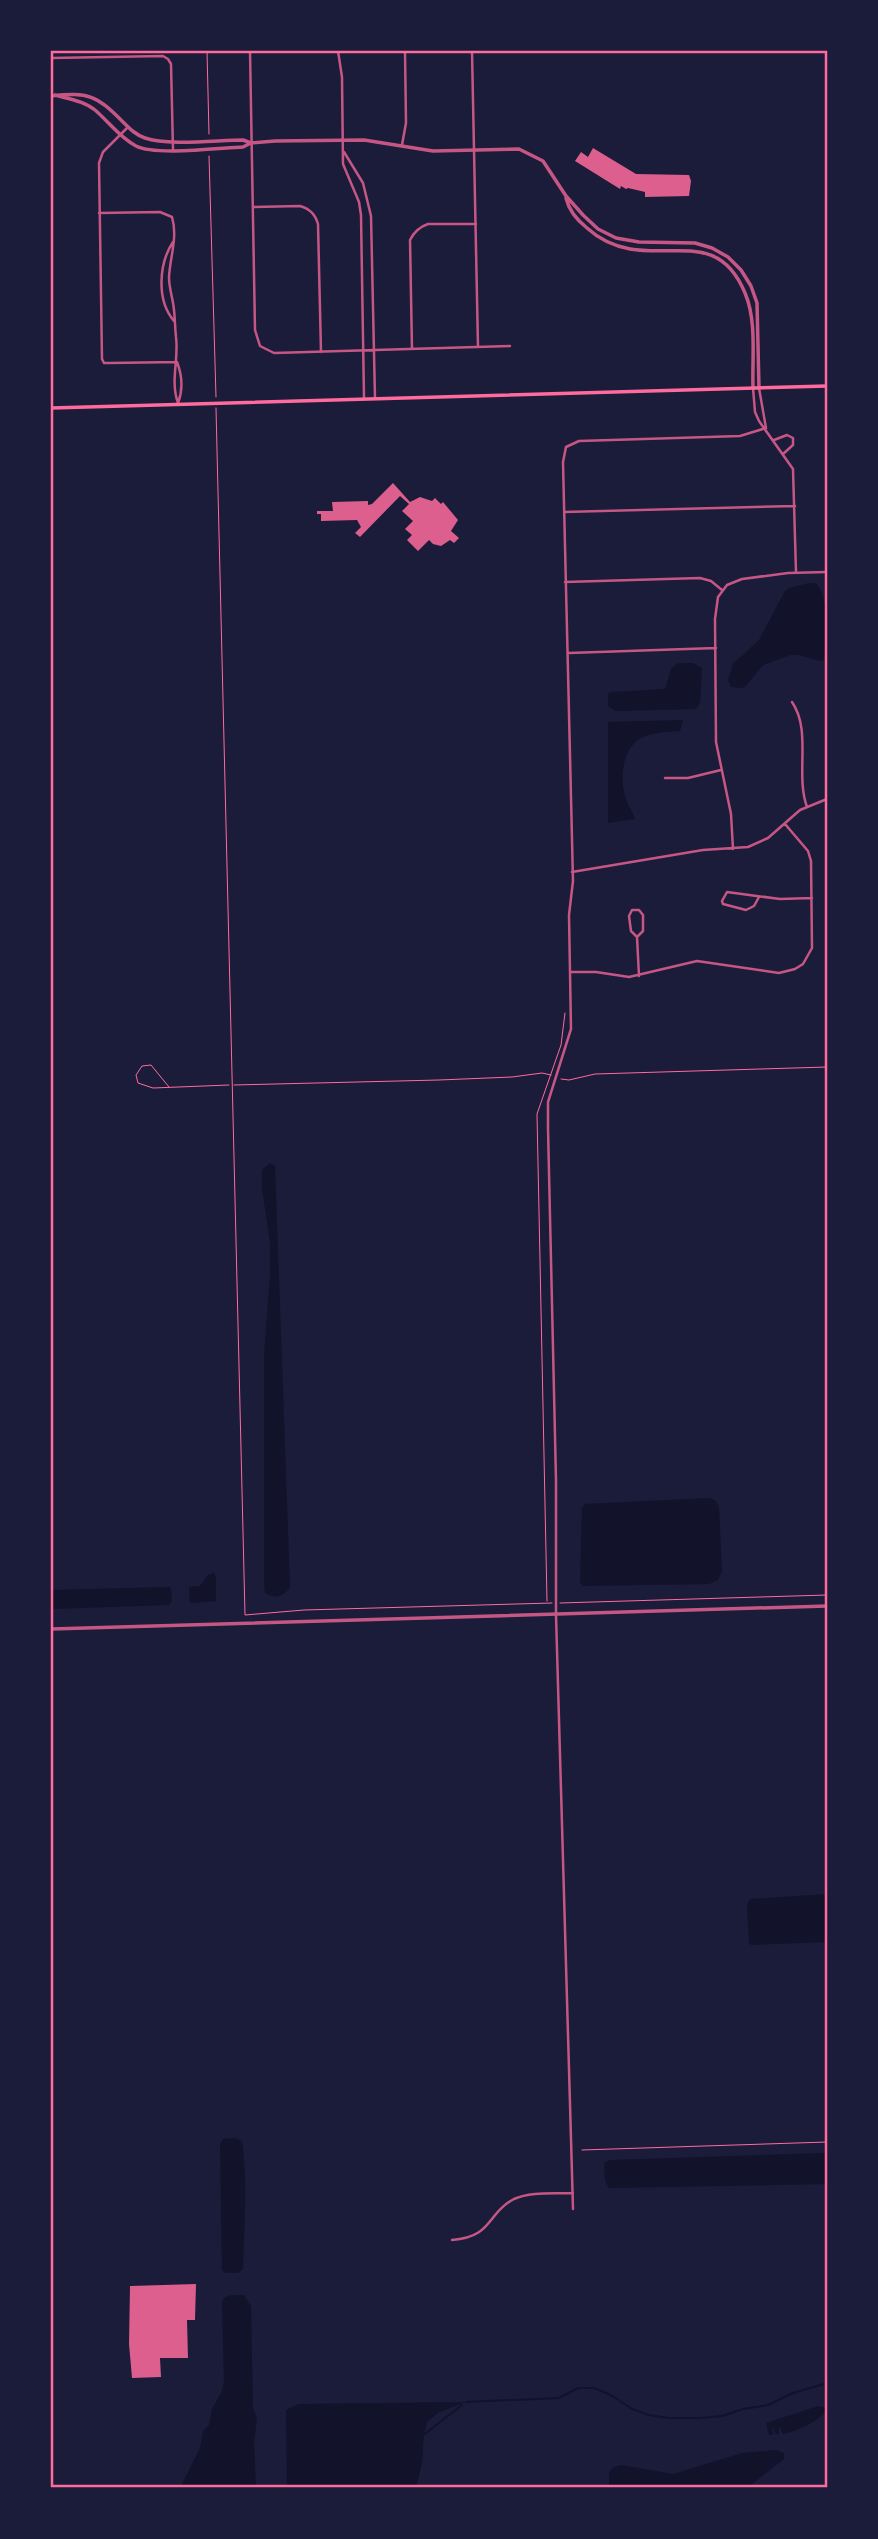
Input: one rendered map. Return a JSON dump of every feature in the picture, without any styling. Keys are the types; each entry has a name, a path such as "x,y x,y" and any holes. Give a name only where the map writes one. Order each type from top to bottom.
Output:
{"main road":[{"path":"51,408 178,402 827,386"}],"street":[{"path":"250,51 255,330 260,345 274,353 510,346"},
{"path":"338,51 342,77 343,164 359,202 361,215 364,398"},
{"path":"401,147 406,123 405,51"},
{"path":"472,51 478,347"},
{"path":"51,58 168,58 171,64 173,150"},
{"path":"53,95 93,108 138,148 209,149 243,147 251,143"},
{"path":"53,95 88,95 99,100 128,127 146,138 173,141 243,140 251,143 372,141 433,151 519,149 531,153 543,161 566,196 598,229 616,238 639,242 695,243 728,257 741,270 757,303 759,388 766,428"},
{"path":"128,127 103,152 99,163 102,359 104,363 177,362"},
{"path":"344,150 369,198 375,398"},
{"path":"566,196 568,206 578,221 607,242 631,249 685,249 703,252 725,264 734,273 749,307 755,412 793,469 796,572"},
{"path":"253,207 300,206 316,216 321,352"},
{"path":"99,213 167,213 172,217 174,241 169,282 174,310 177,362 174,382 178,402"},
{"path":"412,349 412,235 422,226 475,224"},
{"path":"174,241 167,251 162,282 168,315 174,321"},
{"path":"177,362 181,370 181,394 178,402"},
{"path":"573,2209 556,1615 556,1478 548,1128 548,1102 571,1029 569,915 573,894 563,462 566,447 582,441 740,436 766,428"},
{"path":"774,440 787,435 793,438 793,445 783,454"},
{"path":"564,512 795,506"},
{"path":"733,849 731,814 716,742 716,605 722,590 741,579 796,572 827,572"},
{"path":"565,582 700,579 711,581 722,590"},
{"path":"567,653 716,648"},
{"path":"792,702 800,714 802,789 807,807"},
{"path":"665,778 688,778 721,771"},
{"path":"572,872 758,843 807,807 827,800"},
{"path":"571,972 596,972 629,978 697,961 779,973 803,964 812,948 811,861 808,851 785,824"},
{"path":"760,897 754,906 746,910 723,904 722,901 727,891 760,897 812,898"},
{"path":"637,937 643,931 643,915 639,910 632,910 629,916 631,931 637,937 639,976"},
{"path":"51,1629 827,1606"},
{"path":"452,2240 468,2239 480,2232 503,2206 519,2197 573,2193"}],"path":[{"path":"207,51 209,140"},
{"path":"209,149 245,1615 304,1610 827,1595"},
{"path":"547,1603 537,1114 564,1035 565,1013"},
{"path":"169,1087 154,1067 147,1065 138,1069 136,1080 142,1086 169,1087 439,1080 542,1073 569,1080 596,1074 827,1067"},
{"path":"582,2150 827,2142"}],"shaded area":[{"path":"815,583 820,589 825,607 824,660 791,655 763,665 744,688 731,687 728,680 733,664 759,640 785,591"},
{"path":"678,663 693,663 702,668 700,703 696,709 616,711 608,706 608,694 611,692 665,689 671,669"},
{"path":"683,720 680,731 646,736 630,749 624,765 623,783 626,799 635,819 608,823 608,722"},
{"path":"270,1163 275,1166 290,1587 282,1595 276,1596 265,1593 264,1582 264,1355 270,1243 262,1170"},
{"path":"710,1498 716,1501 719,1508 722,1571 718,1580 709,1584 583,1586 580,1582 582,1508 585,1504"},
{"path":"214,1573 216,1601 190,1603 189,1587 200,1586 208,1575"},
{"path":"169,1587 172,1601 169,1605 51,1609 51,1590"},
{"path":"827,1894 827,1942 749,1943 747,1904 750,1899"},
{"path":"235,2138 242,2141 244,2157 243,2269 238,2273 226,2273 222,2270 220,2145 223,2139"},
{"path":"827,2153 827,2184 609,2188 605,2181 604,2163 610,2160"},
{"path":"244,2295 251,2306 253,2408 257,2418 254,2443 256,2488 180,2488 200,2448 203,2431 209,2425 212,2409 224,2382 222,2303 224,2298"},
{"path":"465,2402 438,2413 427,2422 416,2488 287,2488 286,2410 299,2404"},
{"path":"818,2406 827,2408 814,2421 783,2434 779,2426 779,2435 772,2426 773,2435 769,2435 766,2423"},
{"path":"776,2450 784,2453 784,2459 747,2488 609,2488 609,2473 612,2468 621,2465 673,2474 742,2453"}],"building":[{"path":"593,148 636,174 689,175 689,196 645,197 645,192 621,186 620,189 575,161 581,152 588,157"},
{"path":"393,483 410,502 420,497 432,501 435,498 441,504 443,502 458,520 451,531 459,538 454,543 450,540 441,546 429,540 418,551 407,540 412,535 405,529 413,521 402,511 409,504 400,496 360,537 355,533 361,527 357,520 321,521 321,514 317,514 317,511 333,511 332,502 368,501 368,505 372,504"},
{"path":"196,2284 195,2320 187,2320 188,2358 160,2358 161,2377 132,2378 129,2344 130,2286"}],"waterway":[{"path":"466,2402 559,2398 578,2388 594,2388 632,2409 649,2415 700,2418 722,2416 768,2405 793,2393 827,2383"},
{"path":"422,2436 462,2405"}]}
